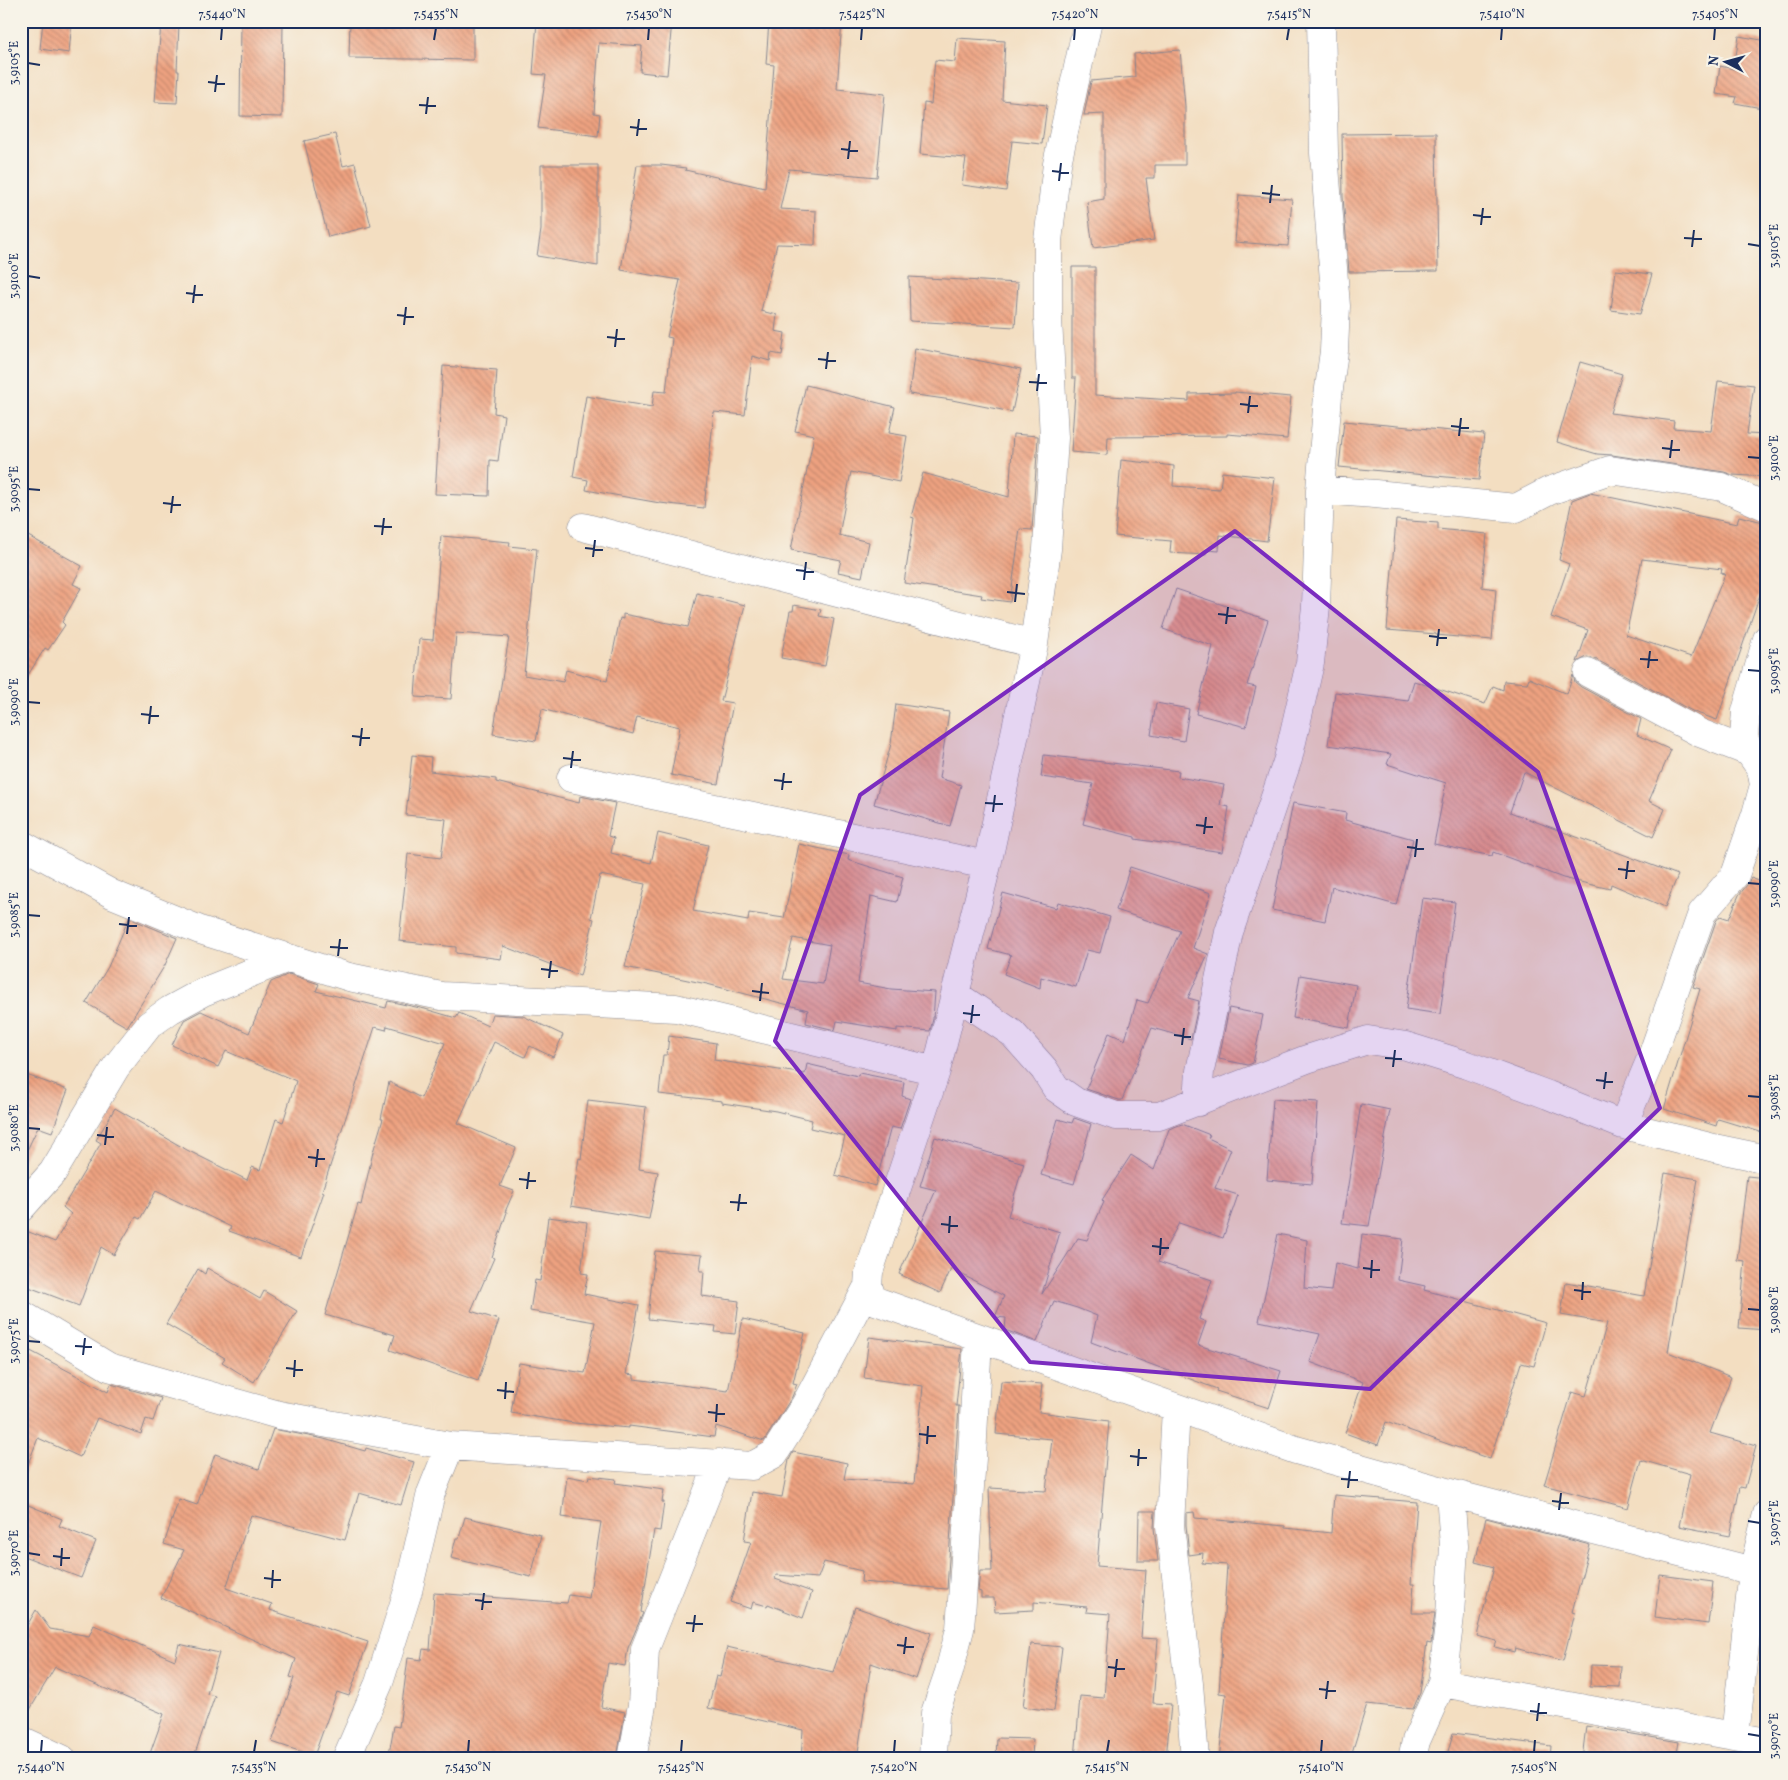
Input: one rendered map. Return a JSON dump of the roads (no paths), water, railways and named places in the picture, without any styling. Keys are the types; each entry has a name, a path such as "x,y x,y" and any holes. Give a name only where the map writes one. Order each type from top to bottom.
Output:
{"street":[{"path":"1088,21 1057,164 1048,240 1048,319 1054,438 1047,549 1034,644 987,865 956,995 936,1071 869,1272 868,1286 873,1300 1296,1450 1450,1493 1753,1571"},
{"path":"1198,1102 1200,1071 1230,932 1288,759 1310,663 1316,606 1320,490 1334,351 1336,306 1324,152 1321,21"},
{"path":"1320,490 1516,508 1549,491 1610,470 1722,487 1767,507"},
{"path":"583,527 1034,644"},
{"path":"1623,1125 1652,1056 1702,913 1736,875 1756,814 1764,785 1761,769 1749,752 1744,737 1746,711 1767,639"},
{"path":"1588,673 1700,733 1749,752"},
{"path":"571,778 987,865"},
{"path":"21,844 112,894 200,930 348,977 441,996 676,1008 936,1071"},
{"path":"21,1208 52,1172 116,1067 149,1025 170,1010 203,992 288,958"},
{"path":"956,995 1012,1033 1044,1069 1056,1088 1076,1102 1116,1116 1159,1116 1306,1059 1368,1040 1406,1046 1467,1065 1623,1125 1767,1159"},
{"path":"21,1314 109,1367 280,1415 450,1446 752,1466 774,1454 805,1405 868,1286"},
{"path":"934,1759 935,1713 950,1672 960,1629 978,1338"},
{"path":"1176,1408 1170,1526 1189,1684 1195,1759"},
{"path":"346,1759 379,1683 408,1591 431,1493 450,1446"},
{"path":"632,1759 642,1705 645,1649 719,1464"},
{"path":"1412,1759 1416,1741 1442,1683 1450,1616 1454,1546 1450,1493"},
{"path":"1735,1736 1753,1571 1767,1514"},
{"path":"1442,1683 1767,1742"},
{"path":"21,1740 62,1759"}]}
